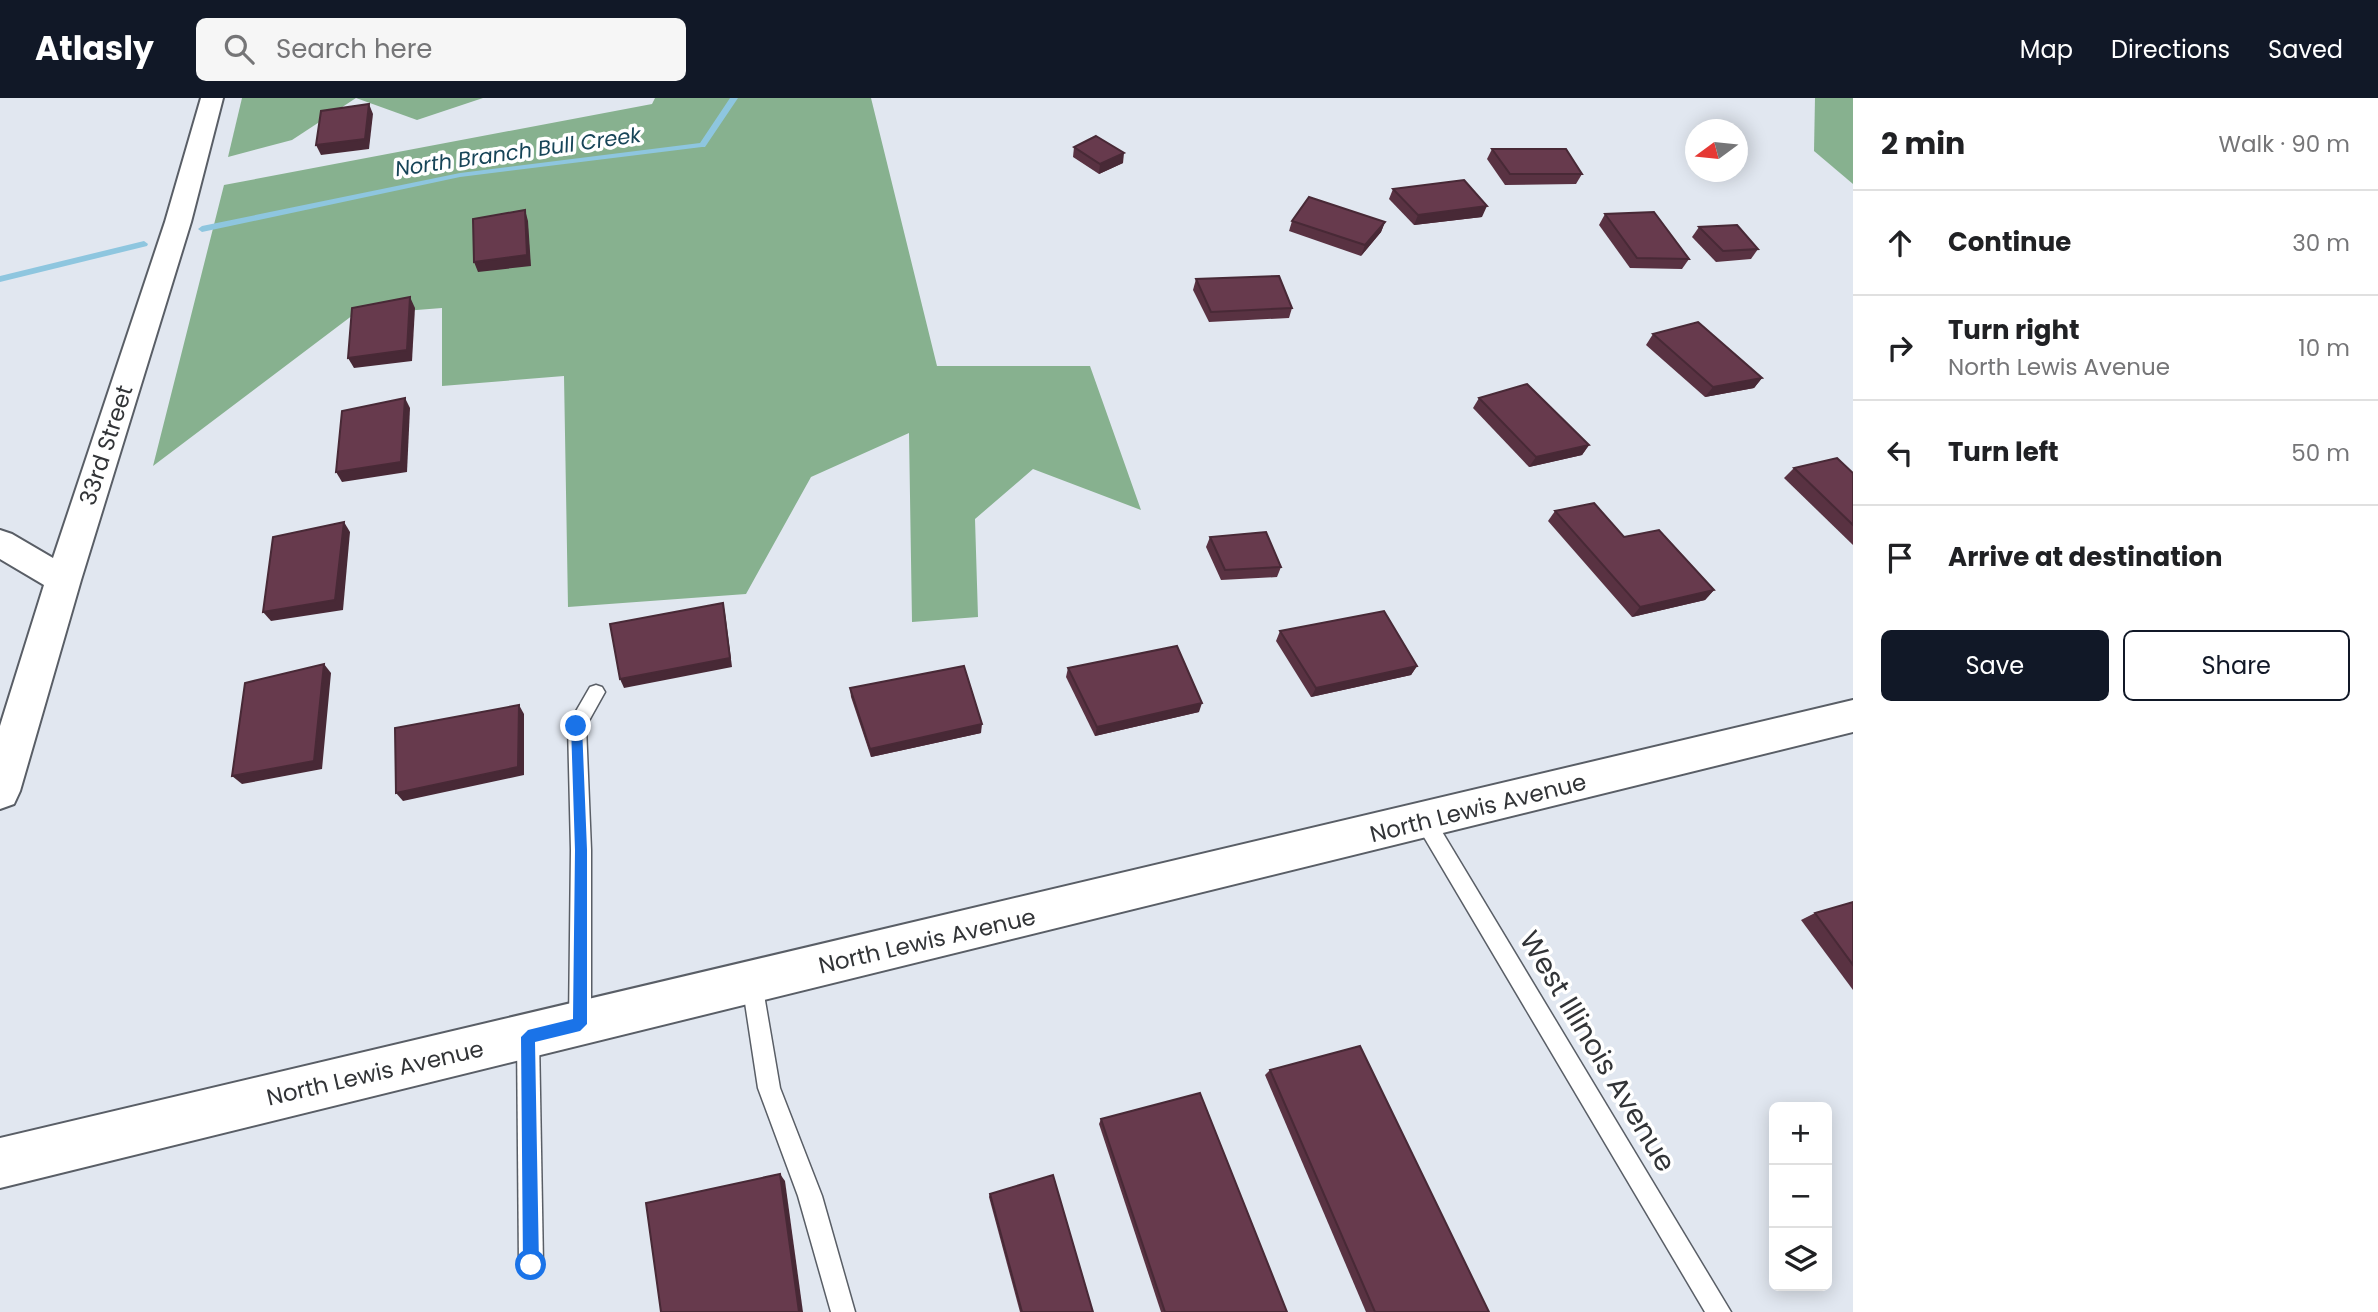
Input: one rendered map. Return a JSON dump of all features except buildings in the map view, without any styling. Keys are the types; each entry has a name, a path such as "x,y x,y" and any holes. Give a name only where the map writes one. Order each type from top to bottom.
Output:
{"main road":[{"name":"33rd Street","path":"0,791 62,580 178,222 212,98"},
{"path":"0,543 62,580"},
{"name":"North Lewis Avenue","path":"0,1163 1853,716"}],"lane":[{"path":"580,1024 581,850 576,726 596,692"},
{"name":"West Illinois Avenue","path":"1425,821 1719,1312"},
{"path":"752,983 769,1088 810,1196 843,1312"},
{"path":"528,1037 531,1265"}],"green space":[{"path":"242,98 356,98 292,140 228,157"},
{"path":"356,98 483,98 417,120"},
{"path":"655,98 871,98 937,366 1090,366 1141,510 1033,469 975,519 978,617 912,622 909,433 811,477 746,594 568,607 564,376 442,386 442,308 353,315 153,466 224,185 652,104"},
{"path":"1815,98 1853,98 1853,184 1814,151"}],"waterway":[{"name":"North Branch Bull Creek","path":"202,229 460,175 702,145 734,98"},
{"name":"North Branch Bull Creek","path":"0,279 144,244"}],"route":[{"path":"531,1265 528,1037 580,1024 581,850 576,726"}]}
